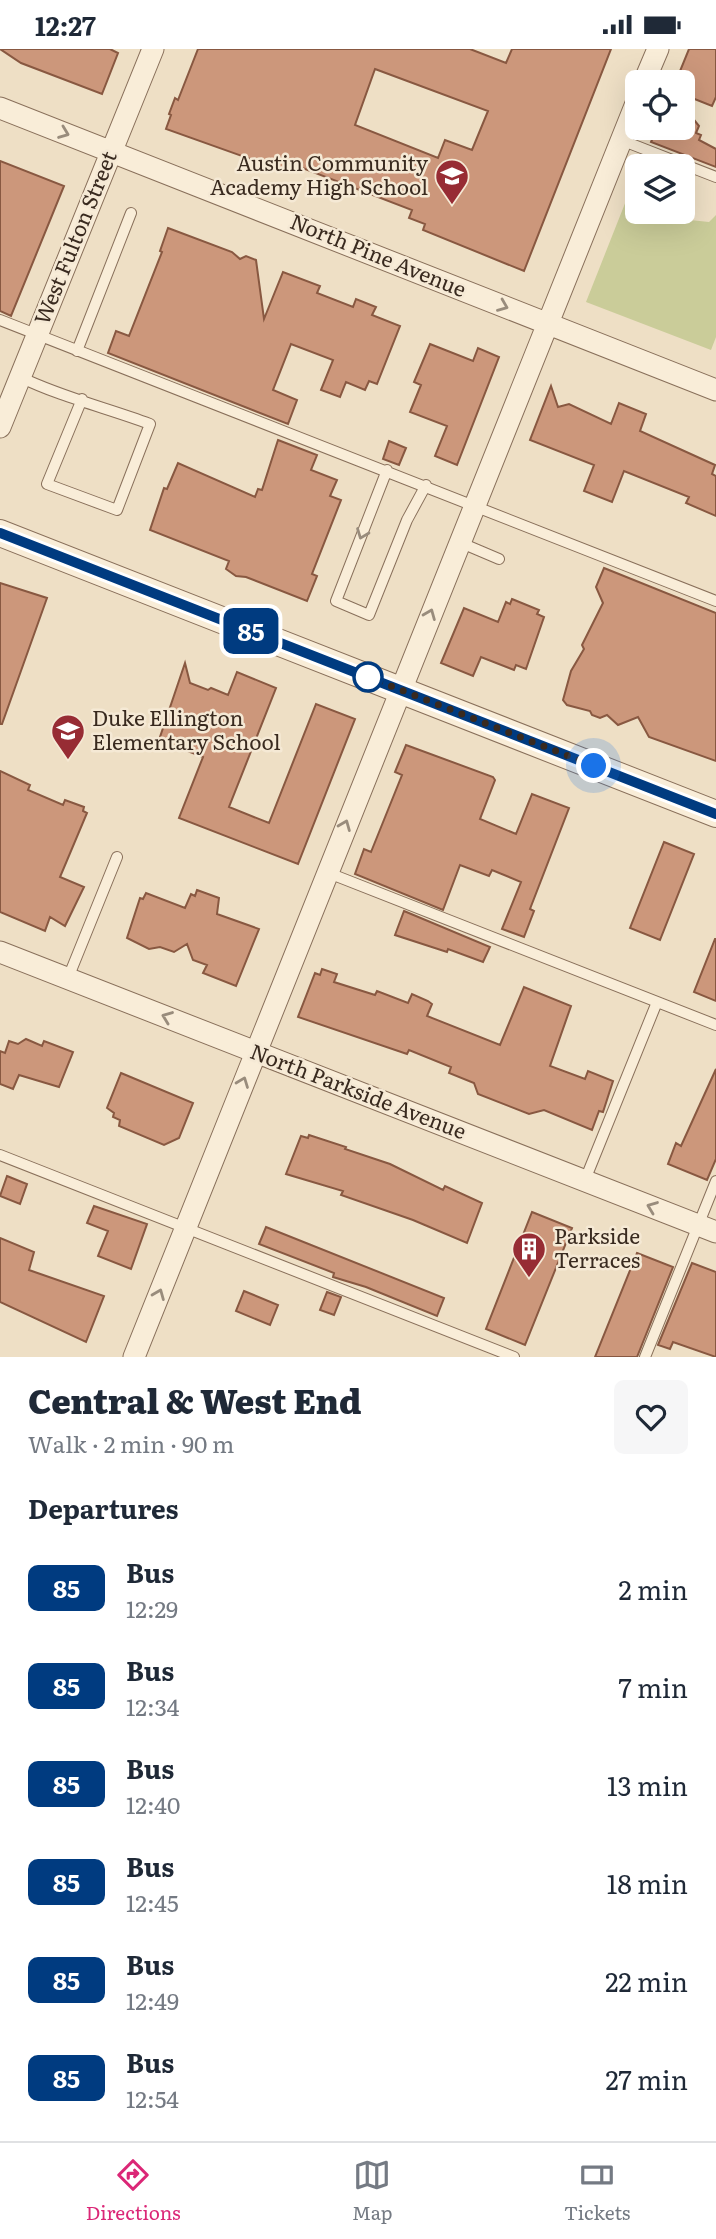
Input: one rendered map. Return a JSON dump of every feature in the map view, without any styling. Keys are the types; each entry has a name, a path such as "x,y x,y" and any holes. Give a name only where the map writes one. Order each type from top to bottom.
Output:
{"street":[{"name":"West Fulton Street","path":"0,427 153,49"},
{"path":"649,70 658,49"},
{"name":"North Pine Avenue","path":"0,108 716,390"},
{"path":"134,1357 399,689 625,130"},
{"path":"0,533 716,814"},
{"name":"North Parkside Avenue","path":"0,952 707,1228"}],"lane":[{"path":"621,140 716,177"},
{"path":"77,351 131,213"},
{"path":"0,320 716,601"},
{"path":"20,377 46,390 82,399 150,424 117,510 47,484 82,399"},
{"path":"387,470 336,601 369,615 407,520 426,485"},
{"path":"459,542 499,559"},
{"path":"68,978 117,857"},
{"path":"326,872 716,1025"},
{"path":"584,1180 657,1002"},
{"path":"0,1155 514,1357"},
{"path":"645,1357 707,1228 716,1181"}],"green space":[{"path":"625,203 625,224 695,224 695,221 709,222 716,215 716,337 711,350 586,302"}],"building":[{"path":"0,49 110,49 118,53 102,94 21,63"},
{"name":"Austin Community Academy High School","path":"198,49 470,49 506,63 512,49 611,49 524,271 423,230 425,224 409,218 412,210 287,162 284,171 166,129 175,98 178,100","holes":["375,69 488,111 472,150 445,140 438,158 355,125"]},
{"path":"689,49 716,49 716,97 712,106 695,99 695,70 680,70"},
{"path":"695,121 699,126 696,133 701,135 699,140 716,149 716,167 695,159 695,154 682,154 651,142 695,140"},
{"path":"0,161 64,186 11,316 0,311"},
{"path":"168,228 232,252 240,259 246,256 256,260 264,319 283,272 320,286 317,293 353,307 356,299 376,307 372,315 400,326 377,384 369,381 365,390 346,382 340,397 321,390 333,360 291,344 273,390 297,400 288,424 108,353 116,331 129,336 162,252 160,251"},
{"path":"430,344 473,361 478,348 499,357 457,465 435,456 447,426 410,412 421,385 414,382"},
{"path":"551,386 558,407 569,404 611,424 619,403 646,414 640,431 715,465 712,474 716,476 716,516 686,503 689,497 624,471 612,502 584,491 594,465 530,440"},
{"path":"278,440 317,455 311,470 337,480 330,496 341,500 312,574 317,576 307,601 246,577 236,576 226,569 229,561 150,530 164,488 167,489 178,463 255,497 258,489 262,490"},
{"path":"389,441 406,448 399,465 383,459"},
{"path":"604,568 716,613 716,761 649,737 638,717 618,725 607,715 600,718 592,715 590,711 567,705 563,700 571,671 584,649 582,645 603,603 596,587"},
{"path":"0,583 47,598 2,724 0,724"},
{"path":"512,599 539,610 537,614 544,617 526,669 516,665 514,670 481,657 473,676 441,663 464,608 498,622 506,602 510,604"},
{"path":"185,663 190,683 208,690 211,688 228,695 237,672 276,688 229,807 269,823 316,704 355,719 298,864 179,818 203,757 159,740"},
{"path":"406,745 493,777 495,780 480,819 516,834 532,794 569,808 530,909 534,911 524,937 502,929 521,882 492,870 489,876 460,865 443,910 355,874 364,849 371,852 402,775 395,772"},
{"path":"0,771 30,785 28,790 63,805 65,800 84,807 83,811 87,813 60,877 84,887 65,926 50,917 45,931 0,912"},
{"path":"664,842 694,854 660,940 630,928"},
{"path":"197,890 219,898 217,914 259,929 236,986 203,973 207,965 193,960 187,944 174,952 160,947 149,949 127,938 140,898 143,899 146,893 185,908 191,894 195,896"},
{"path":"404,911 490,947 483,962 448,949 447,952 395,935"},
{"path":"716,939 716,1001 694,992"},
{"path":"322,969 337,974 334,982 375,995 377,991 408,1003 412,994 432,1004 427,1016 500,1045 524,987 571,1006 550,1066 585,1079 588,1071 613,1081 603,1112 599,1111 592,1130 544,1110 529,1114 478,1094 474,1083 449,1073 451,1067 409,1050 407,1054 298,1017 315,973 320,975"},
{"path":"26,1039 42,1046 44,1041 73,1052 59,1087 19,1075 13,1089 0,1084 0,1051 5,1053 9,1041 18,1044"},
{"path":"716,1069 716,1159 707,1180 668,1164 676,1143 681,1146"},
{"path":"121,1073 193,1103 179,1138 164,1145 119,1126 120,1120 113,1117 114,1113 107,1108"},
{"path":"309,1135 390,1164 443,1190 445,1186 482,1203 467,1243 413,1220 341,1195 343,1191 286,1174 301,1136 308,1138"},
{"path":"7,1176 27,1184 20,1204 0,1196"},
{"path":"94,1206 147,1224 131,1269 98,1256 108,1231 87,1223"},
{"name":"Parkside Terraces","path":"532,1212 572,1228 525,1345 486,1329"},
{"path":"266,1227 444,1298 437,1316 366,1287 333,1277 334,1273 259,1244"},
{"path":"0,1238 34,1252 29,1270 104,1296 86,1342 0,1302"},
{"path":"637,1253 673,1267 637,1357 595,1357"},
{"path":"692,1263 716,1272 716,1357 673,1342 670,1349 658,1345"},
{"path":"244,1291 278,1305 270,1325 236,1311"},
{"path":"327,1292 341,1297 334,1315 320,1310"}],"bus line":[{"name":"85","path":"0,533 716,814"}],"place":[{"name":"Austin Community Academy High School","path":"452,206"},
{"name":"Duke Ellington Elementary School","path":"68,761"},
{"name":"Parkside Terraces","path":"529,1279"}],"route":[{"path":"368,677 594,766"}]}
